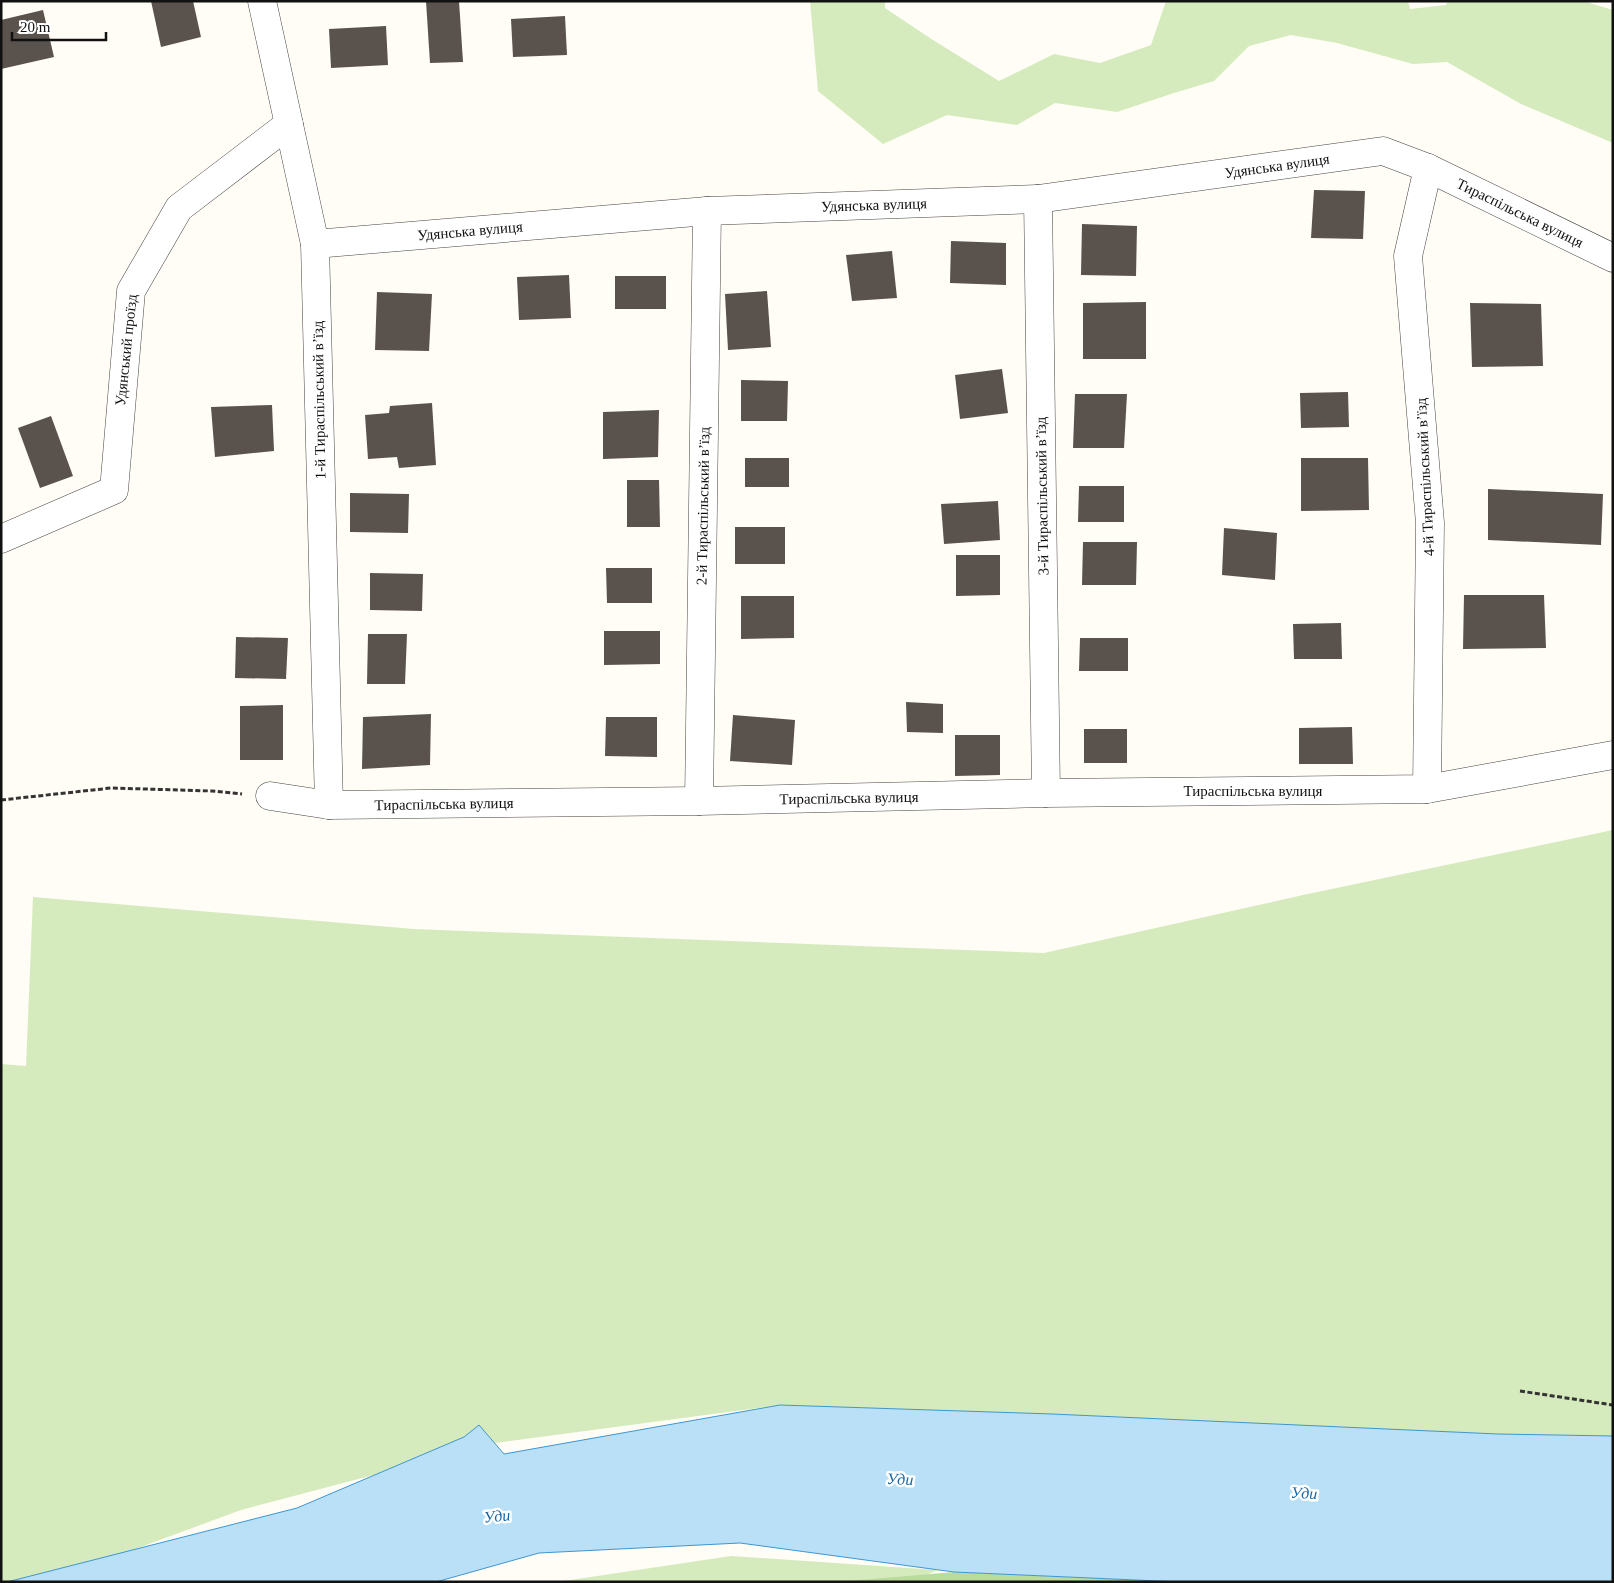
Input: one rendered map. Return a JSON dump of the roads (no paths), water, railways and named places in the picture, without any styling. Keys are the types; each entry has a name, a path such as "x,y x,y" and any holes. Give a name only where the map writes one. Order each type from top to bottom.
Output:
{"street":[{"name":"1-й Тираспільський в’їзд","path":"262,1 315,244 329,805"},
{"name":"Удянський проїзд","path":"1,539 114,490 130,290 179,208 289,124"},
{"name":"Удянська вулиця","path":"315,244 707,211 1038,200 1383,151 1428,168"},
{"name":"Тираспільська вулиця","path":"1428,168 1613,258"},
{"name":"4-й Тираспільський в’їзд","path":"1427,790 1430,522 1408,256 1428,168"},
{"name":"3-й Тираспільський в’їзд","path":"1038,200 1046,793"},
{"name":"2-й Тираспільський в’їзд","path":"699,801 707,211"},
{"name":"Тираспільська вулиця","path":"270,796 329,805 699,801 1046,793 1427,790 1613,755"}],"water":[{"name":"Уди","path":"780,1405 1052,1414 1498,1434 1613,1436 1613,1582 1181,1582 954,1572 740,1543 539,1553 436,1582 7,1582 297,1508 464,1437 479,1425 504,1454"}]}
